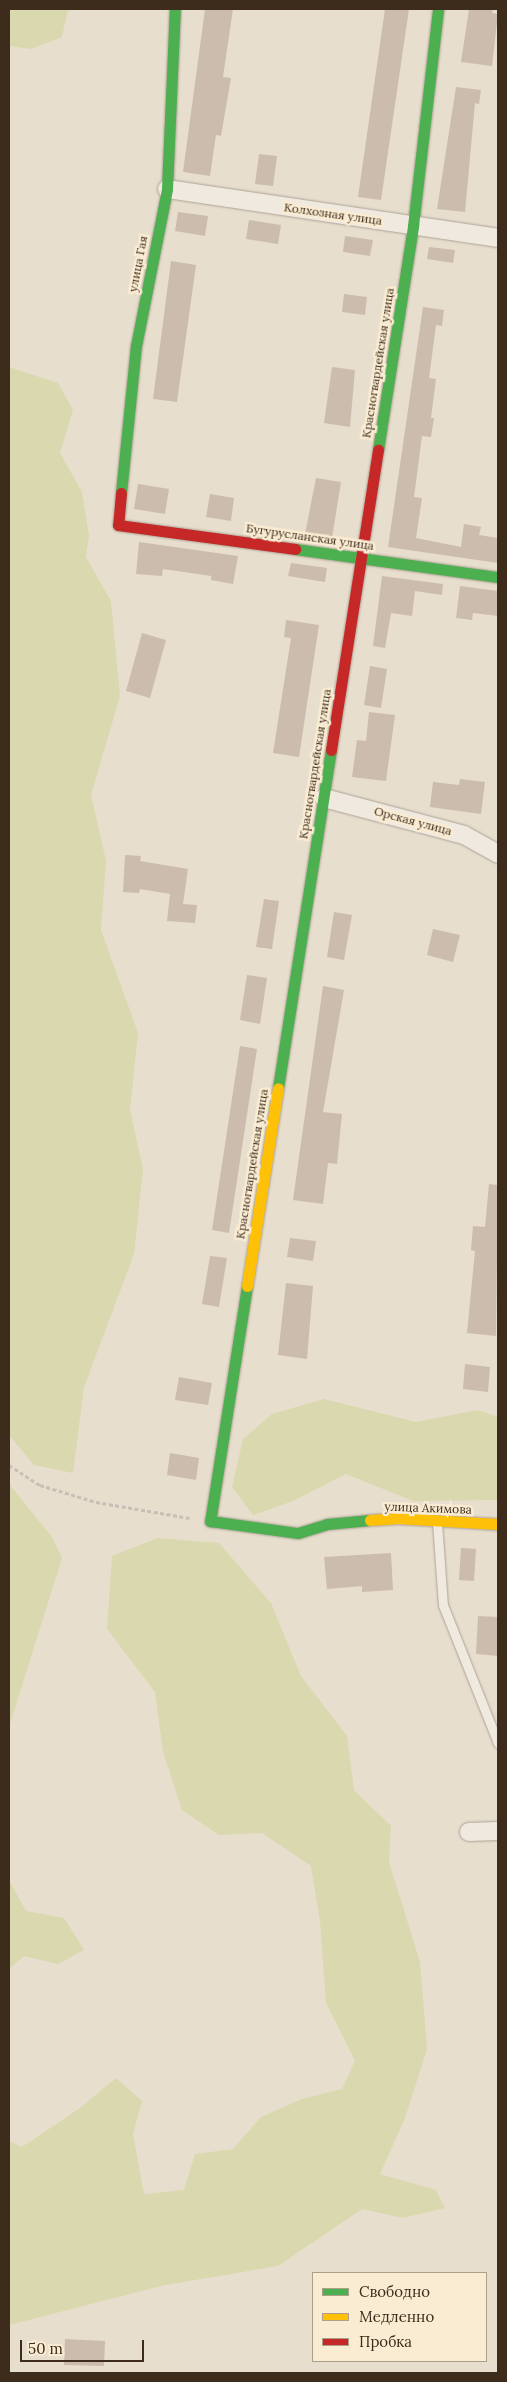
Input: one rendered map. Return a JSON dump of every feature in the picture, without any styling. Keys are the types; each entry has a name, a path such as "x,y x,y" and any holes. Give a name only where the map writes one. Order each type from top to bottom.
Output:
{"street":[{"name":"улица Гая","path":"118,525 136,346 168,189 175,9"},
{"name":"Красногвардейская улица","path":"210,1522 413,226 438,9"},
{"name":"Колхозная улица","path":"168,189 498,238"},
{"name":"Бугурусланская улица","path":"118,525 498,577"},
{"name":"Орская улица","path":"324,798 464,835 498,854"},
{"name":"улица Акимова","path":"210,1522 298,1533 327,1524 396,1518 498,1524"},
{"path":"469,1832 498,1831"}],"lane":[{"path":"437,1521 443,1605 498,1743"}],"path":[{"path":"9,1465 40,1485 96,1502 210,1522"}],"shaded area":[{"path":"9,9 68,9 62,37 31,49 9,46"},
{"path":"9,367 58,383 73,410 60,453 82,492 89,535 86,557 111,601 120,696 91,795 106,861 101,930 138,1033 130,1110 143,1169 134,1254 84,1387 73,1473 34,1465 9,1435"},
{"path":"324,1399 416,1422 478,1410 498,1417 498,1500 413,1501 346,1474 293,1501 253,1515 232,1487 243,1439 272,1414"},
{"path":"9,1484 52,1537 62,1558 9,1727"},
{"path":"158,1538 219,1543 271,1603 301,1676 347,1736 354,1790 391,1826 389,1862 420,1962 427,2049 405,2118 380,2174 436,2190 445,2208 403,2218 362,2209 278,2266 165,2285 9,2325 9,2141 22,2147 80,2108 116,2078 142,2101 133,2134 144,2194 184,2190 195,2154 233,2149 261,2117 302,2099 342,2089 355,2061 326,2003 320,1921 311,1866 262,1833 219,1835 182,1810 163,1752 155,1692 107,1629 112,1556"},
{"path":"9,1880 26,1911 64,1918 84,1950 58,1964 24,1956 9,1969"}],"building":[{"path":"205,9 233,9 223,77 231,78 221,136 216,135 210,176 183,172"},
{"path":"385,9 409,9 381,200 358,197"},
{"path":"469,9 493,9 492,13 498,14 492,66 461,62"},
{"path":"456,87 481,90 479,104 475,103 465,212 437,209"},
{"path":"259,154 277,156 273,186 255,184"},
{"path":"178,212 208,216 205,236 175,231"},
{"path":"249,220 281,225 278,244 246,239"},
{"path":"345,236 373,240 370,256 343,252"},
{"path":"429,247 455,250 453,263 427,259"},
{"path":"171,261 196,265 177,402 153,399"},
{"path":"344,294 367,297 365,315 342,312"},
{"path":"423,307 444,310 442,326 436,325 429,378 436,379 431,418 434,418 431,437 422,436 414,497 422,498 416,538 461,547 464,524 481,527 479,535 498,538 498,563 388,547"},
{"path":"332,367 355,370 350,427 324,423"},
{"path":"316,478 341,482 332,538 305,534"},
{"path":"138,484 169,489 165,514 134,509"},
{"path":"210,494 234,498 231,521 206,517"},
{"path":"139,542 238,556 233,584 211,580 211,576 163,569 162,576 136,574"},
{"path":"291,563 327,568 325,582 288,576"},
{"path":"382,576 443,584 442,595 415,591 412,616 391,613 385,648 373,646"},
{"path":"460,586 498,591 498,616 473,613 472,620 456,618"},
{"path":"286,620 319,625 299,757 273,753 291,638 284,637"},
{"path":"142,633 166,640 150,698 126,691"},
{"path":"370,666 387,669 381,708 364,705"},
{"path":"369,712 395,715 386,781 352,777 357,740 366,741"},
{"path":"460,779 485,782 481,814 430,807 433,782 459,785"},
{"path":"125,855 141,856 140,861 188,869 183,904 197,905 195,923 167,921 170,894 140,889 139,893 123,892"},
{"path":"264,899 279,901 272,949 256,947"},
{"path":"334,912 352,915 344,960 327,957"},
{"path":"433,929 460,935 453,962 427,955"},
{"path":"247,975 267,978 260,1024 240,1020"},
{"path":"323,986 344,990 323,1112 342,1114 337,1164 328,1163 323,1204 293,1200"},
{"path":"240,1046 257,1049 229,1233 212,1230"},
{"path":"489,1184 498,1185 496,1336 467,1333 475,1251 471,1250 473,1226 485,1227"},
{"path":"290,1238 316,1241 313,1261 287,1257"},
{"path":"210,1256 227,1258 219,1307 202,1304"},
{"path":"286,1283 313,1286 307,1359 278,1355"},
{"path":"465,1364 490,1367 488,1392 463,1389"},
{"path":"179,1377 212,1383 208,1405 175,1400"},
{"path":"170,1453 199,1458 196,1480 167,1475"},
{"path":"461,1548 476,1549 474,1581 459,1580"},
{"path":"391,1553 393,1590 362,1592 362,1586 327,1589 324,1557"},
{"path":"478,1616 498,1617 498,1656 476,1654"},
{"path":"65,2339 105,2341 104,2366 64,2365"}],"traffic: fast":[{"path":"121,493 136,346 167,189 175,9"},
{"path":"378,450 413,226 438,9"},
{"path":"295,549 498,577"},
{"path":"278,1088 331,750"},
{"path":"247,1286 210,1521 298,1533 327,1524 370,1520"}],"traffic: slow":[{"path":"247,1286 278,1088"},
{"path":"370,1520 396,1518 498,1524"}],"traffic: jam":[{"path":"331,750 378,450"},
{"path":"121,493 118,525 295,549"}]}
